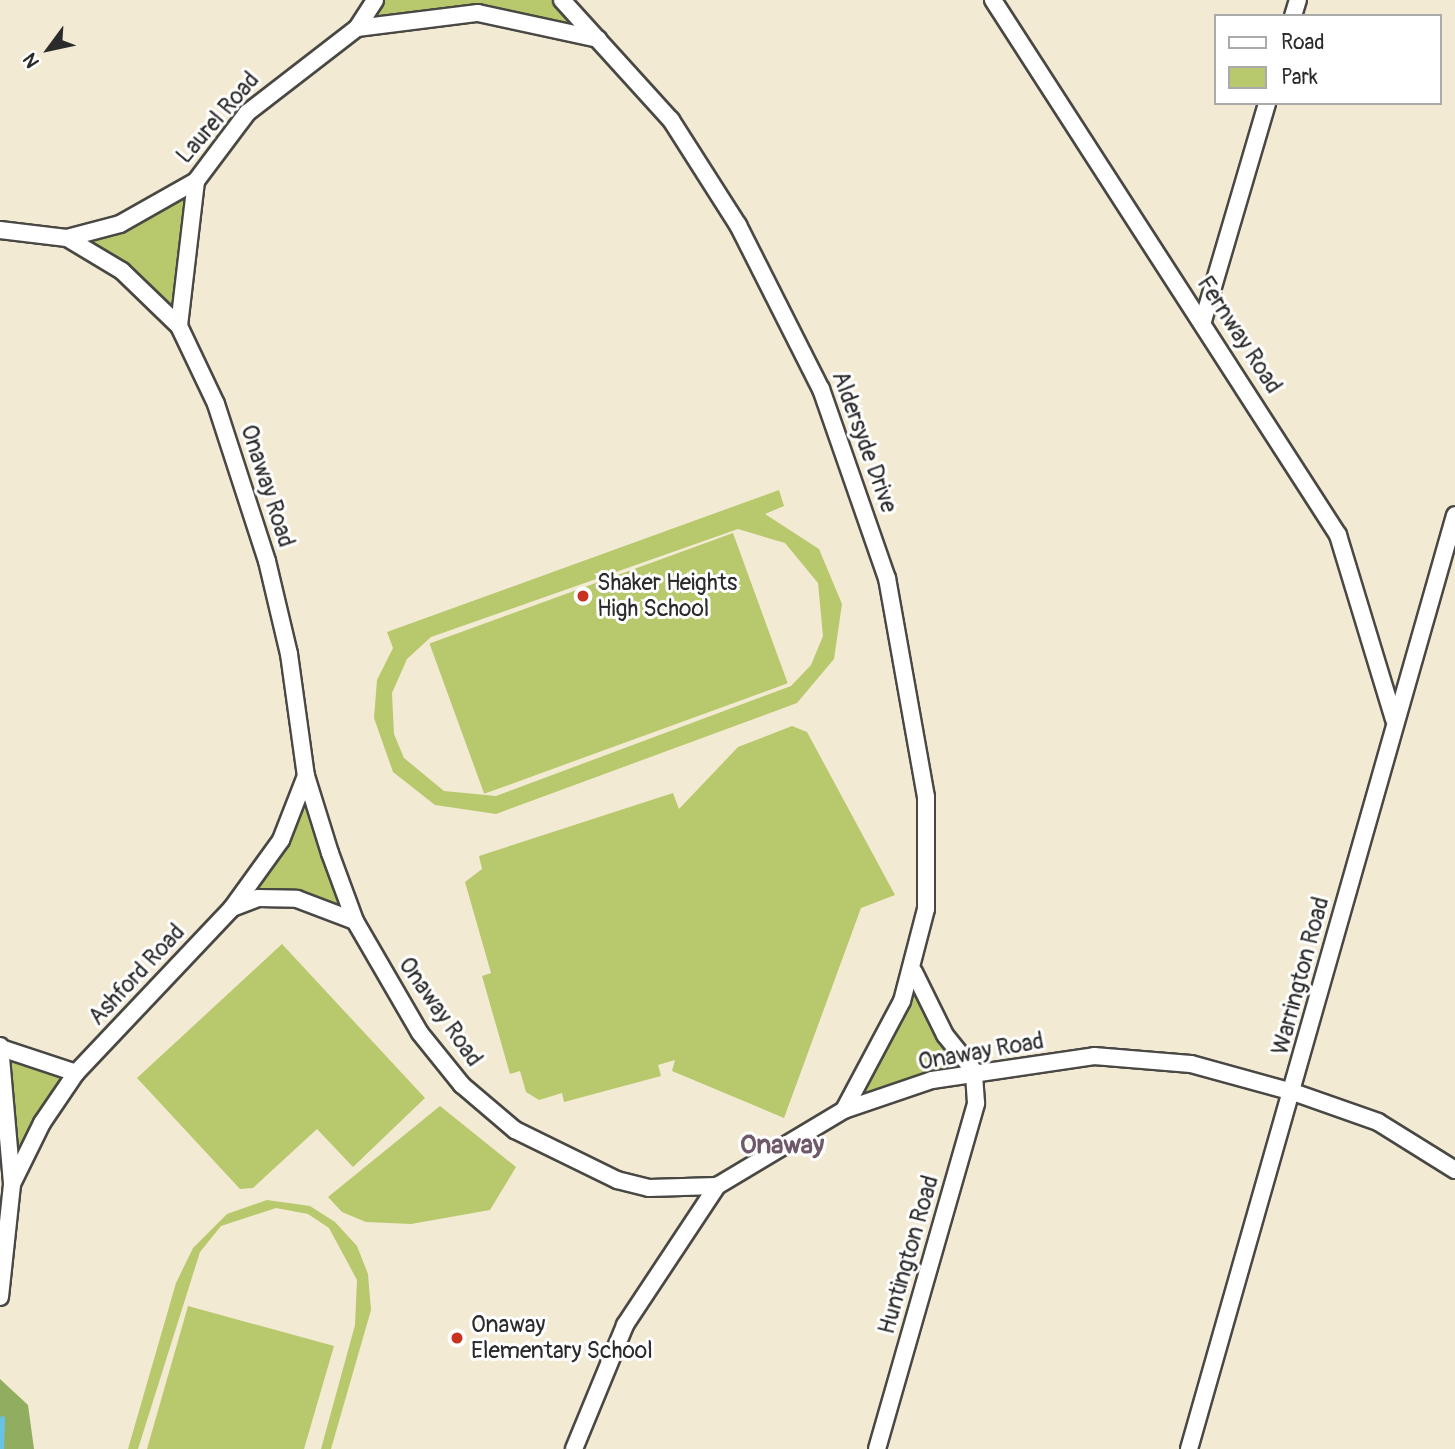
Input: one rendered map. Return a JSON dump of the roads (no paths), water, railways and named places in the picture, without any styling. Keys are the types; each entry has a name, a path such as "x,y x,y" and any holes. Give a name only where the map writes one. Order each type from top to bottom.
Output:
{"street":[{"name":"Laurel Road","path":"0,230 67,238 120,224 196,181 227,136 278,84 357,28 375,0"},
{"name":"Aldersyde Drive","path":"562,0 671,120 738,225 786,313 854,470 890,590 926,797 926,909 914,972 844,1110"},
{"name":"Fernway Road","path":"993,0 1203,321 1338,535 1394,719"},
{"name":"Laurel Road","path":"357,28 478,13 598,40"},
{"path":"1203,321 1266,105"},
{"path":"179,326 196,181"},
{"name":"Laurel Road","path":"67,238 122,271 179,326"},
{"name":"Onaway Road","path":"179,326 216,404 267,561 289,654 306,776 355,921 420,1033 462,1085 515,1130 617,1180 649,1188 718,1186 844,1110 974,1072 1094,1056 1191,1064 1293,1092 1378,1122 1455,1170"},
{"name":"Warrington Road","path":"1189,1449 1293,1092 1394,719 1455,515"},
{"name":"Ashford Road","path":"0,1297 12,1184 76,1073 232,908 281,840 306,776"},
{"path":"232,908 272,897 297,899 355,921"},
{"path":"914,972 945,1035 974,1072"},
{"path":"12,1184 0,1047 76,1073"},
{"name":"Huntington Road","path":"877,1449 976,1103 974,1072"},
{"path":"574,1449 625,1325 718,1186"}],"waterway":[{"path":"1,1449 2,1418"}],"place":[{"name":"Shaker Heights High School","path":"583,596"},
{"name":"Onaway Elementary School","path":"457,1338"}],"district":[{"name":"Onaway","path":"782,1146"}]}
